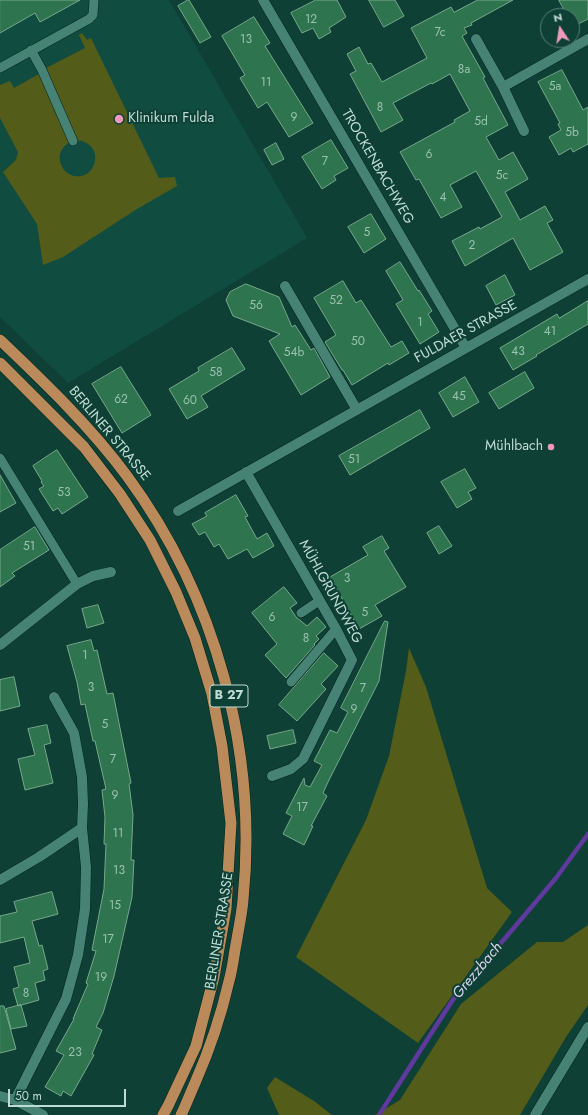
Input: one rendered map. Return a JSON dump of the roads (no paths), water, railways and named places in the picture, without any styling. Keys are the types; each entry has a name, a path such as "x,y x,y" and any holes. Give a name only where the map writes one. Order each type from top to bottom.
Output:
{"highway":[{"name":"BERLINER STRASSE","path":"0,340 50,388 91,432 127,475 143,499 171,546 196,597 216,651 231,707 238,739 246,824 243,902 229,981 208,1052 181,1115"},
{"name":"BERLINER STRASSE","path":"0,363 84,448 120,494 150,540 176,592 195,638 212,694 222,746 231,823 226,908 214,977 196,1046 163,1115"}],"street":[{"name":"TROCKENBACHWEG","path":"263,0 466,348"},
{"path":"476,39 503,87 524,131"},
{"path":"503,87 588,39"},
{"name":"FULDAER STRASSE","path":"178,511 588,279"},
{"path":"286,286 357,410"},
{"name":"MÜHLGRUNDWEG","path":"246,472 336,629 352,660 303,759 291,769 272,776"},
{"path":"0,645 77,584 93,576 111,572"},
{"path":"15,1100 66,999 78,955 85,909 86,867 82,828 82,777 74,733 54,697"},
{"path":"0,880 39,857 82,828"},
{"path":"535,1115 588,1027"},
{"path":"0,1096 15,1100 43,1115"}],"lane":[{"path":"0,68 89,19 93,15 94,0"},
{"path":"31,50 42,70 73,141"},
{"path":"0,458 77,584"},
{"path":"301,614 319,600"},
{"path":"291,682 336,629"}],"waterway":[{"name":"Grezzbach","path":"379,1115 452,1001 556,878 588,834"}],"place":[{"name":"Klinikum Fulda","path":"119,119"},
{"name":"Mühlbach","path":"551,447"}]}
